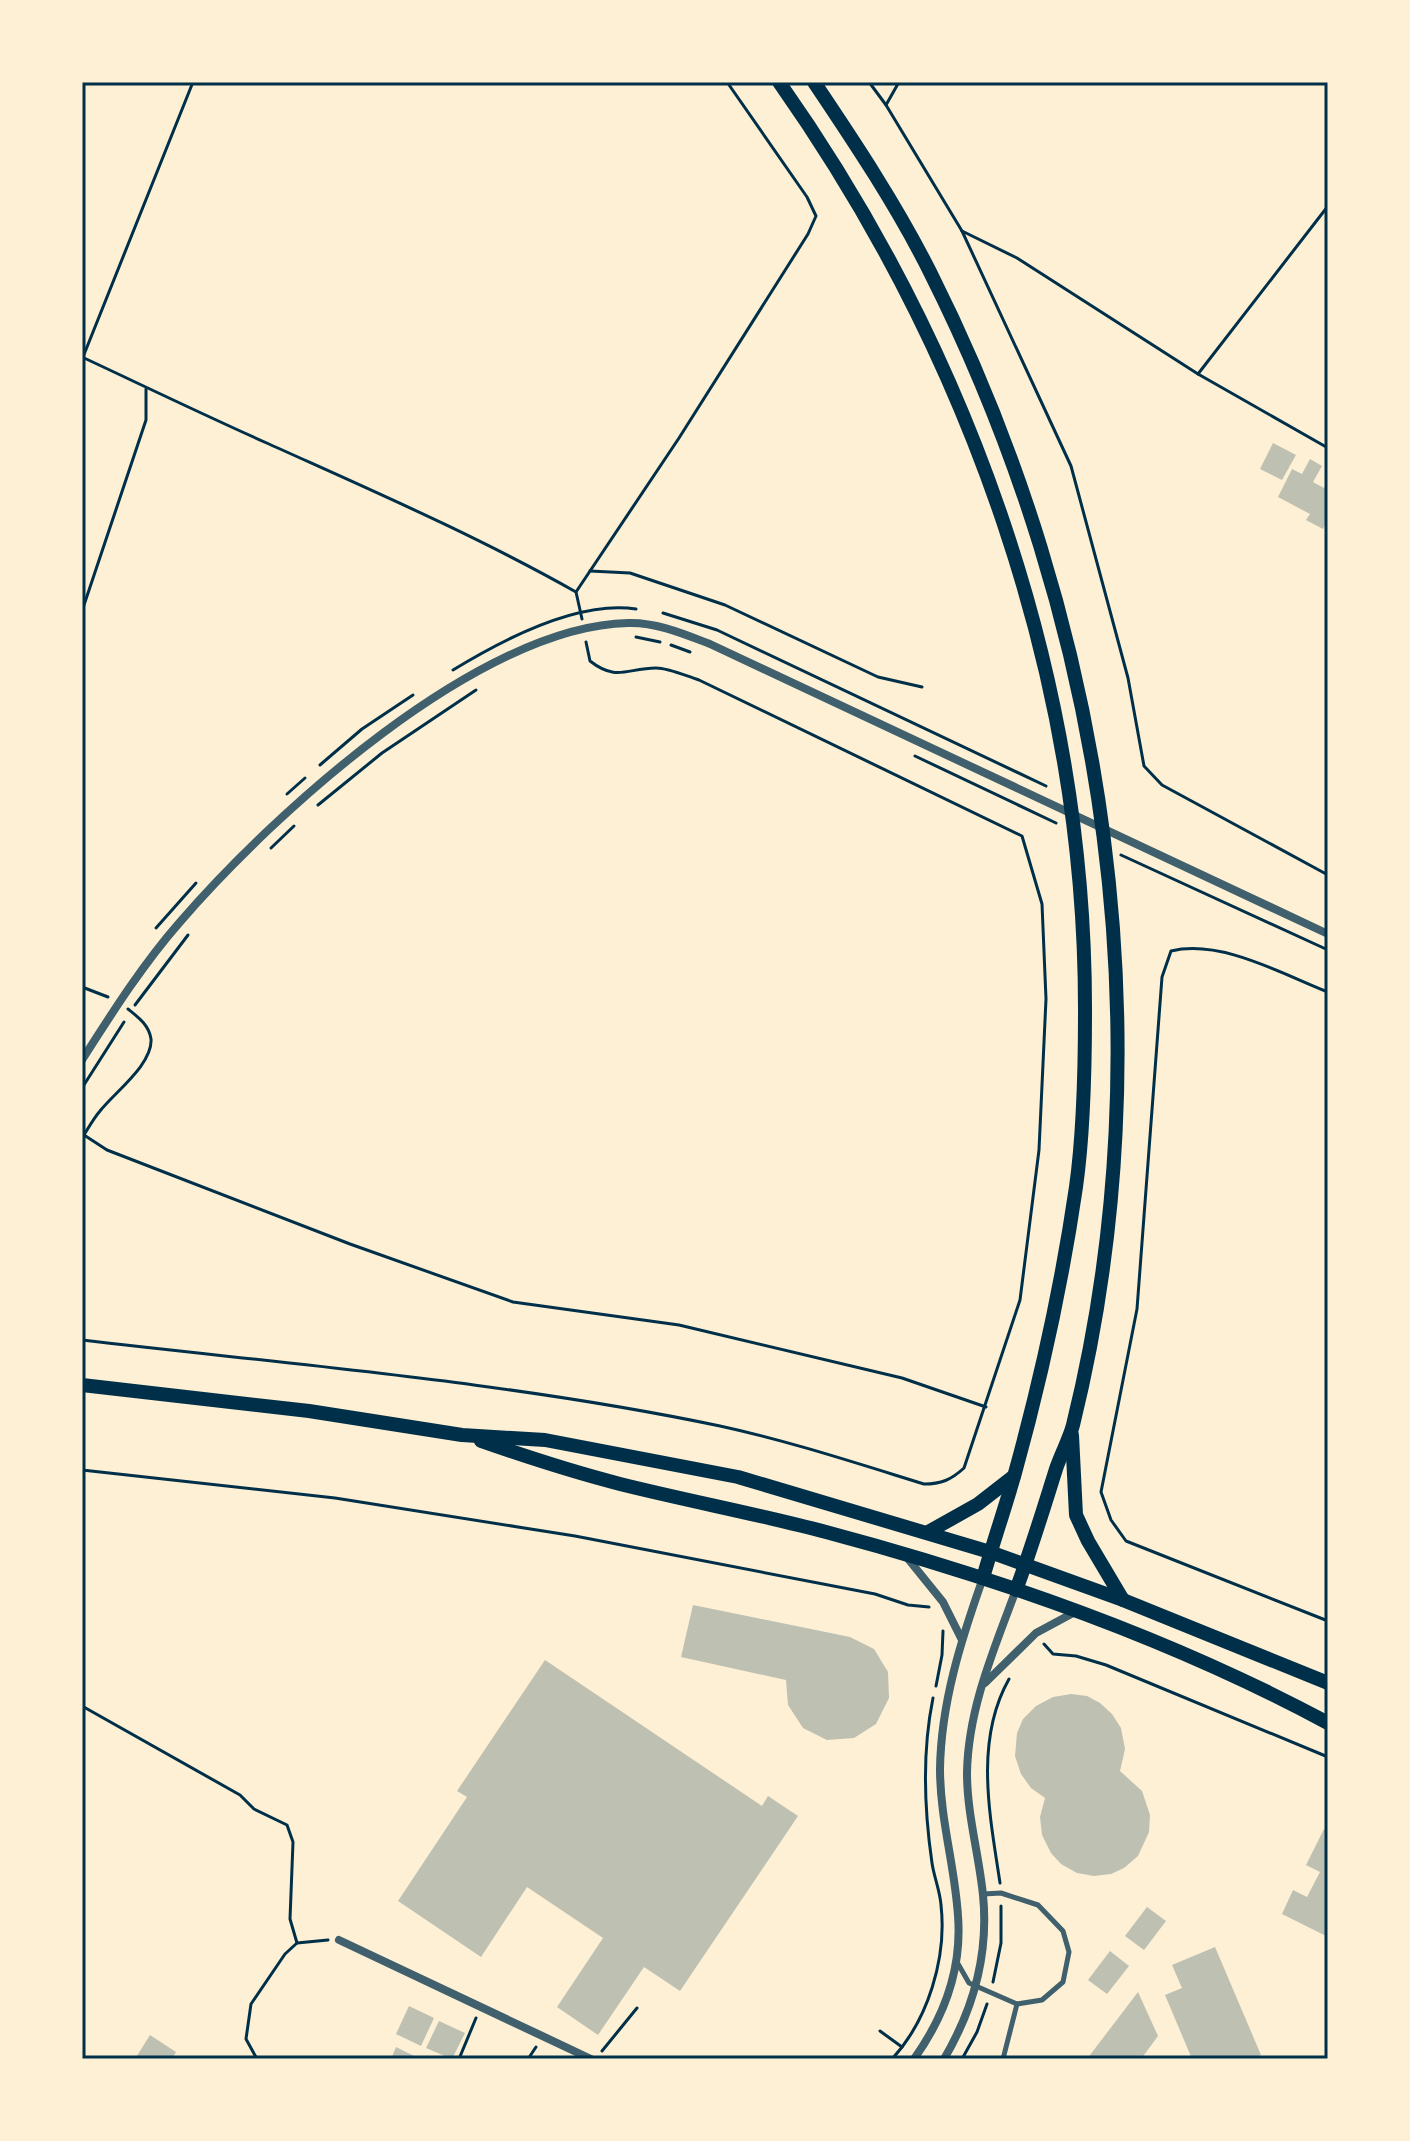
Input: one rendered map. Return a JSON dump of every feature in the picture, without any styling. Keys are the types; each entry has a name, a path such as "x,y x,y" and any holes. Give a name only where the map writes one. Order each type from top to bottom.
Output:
{"main road":[{"path":"779,82 847,184 907,290 950,381 1017,561 1048,686 1068,787 1085,965 1085,1062 1076,1183 1035,1395 983,1578"},
{"path":"814,82 865,157 929,270 975,369 1015,468 1047,562 1082,703 1097,789 1109,887 1117,1056 1115,1142 1104,1257 1091,1340 1071,1430 1016,1590"},
{"path":"82,1385 309,1411 462,1435 545,1440 738,1477 990,1552 1123,1600 1328,1683"},
{"path":"1071,1430 1076,1515 1123,1600"},
{"path":"462,1435 617,1483 825,1532 983,1578 1203,1663 1281,1697 1328,1723"},
{"path":"928,1532 978,1504 1014,1476"}],"street":[{"path":"82,1060 179,923 236,861 303,798 372,742 504,657 542,640 584,628 630,623 665,628 710,644 1328,934"},
{"path":"904,1555 943,1602 962,1640"},
{"path":"914,2059 930,2036 947,2000 957,1962 958,1916 940,1771 947,1701 962,1640 983,1578"},
{"path":"944,2059 963,2026 976,1987 985,1927 967,1776 969,1738 982,1686 1016,1590"},
{"path":"982,1686 1036,1633 1075,1612"},
{"path":"339,1940 591,2059"}],"lane":[{"path":"957,1962 969,1983 1017,2004 1042,2000 1063,1982 1069,1952 1063,1931 1038,1905 1001,1893 983,1894"},
{"path":"1003,2059 1017,2004"}],"path":[{"path":"193,82 82,357 146,389 442,522 576,592"},
{"path":"581,612 576,592 687,425 808,234 816,216 807,197 727,82"},
{"path":"869,82 962,231 1071,466 1128,678 1144,766 1162,785 1328,875"},
{"path":"886,105 899,82"},
{"path":"1198,374 1328,206"},
{"path":"962,231 1017,258 1198,374 1328,448"},
{"path":"82,611 146,420 146,389"},
{"path":"590,571 630,573 725,605 878,677 922,687"},
{"path":"631,636 663,642 691,652"},
{"path":"573,644 595,638"},
{"path":"82,1340 570,1398 721,1426 808,1448 924,1484 939,1484 952,1479 964,1468 1020,1300 1039,1150 1046,999 1042,904 1022,836 699,680 658,668 621,674 604,672 590,661 586,640"},
{"path":"312,810 382,753 487,683"},
{"path":"903,750 1030,810"},
{"path":"267,852 301,820"},
{"path":"1149,868 1328,950"},
{"path":"82,1088 131,1011 188,935"},
{"path":"1328,992 1227,952 1188,947 1171,951 1162,977 1137,1309 1101,1492 1111,1520 1126,1541 1328,1621"},
{"path":"82,987 88,987 131,1011 147,1026 151,1038 149,1052 142,1064 100,1111 83,1136 122,1155 350,1244 513,1302 679,1325 902,1378 986,1407"},
{"path":"82,1470 335,1498 575,1536 875,1594 926,1608"},
{"path":"892,2059 902,2047 928,1999 941,1949 941,1904 932,1865 924,1768 928,1722 942,1655 943,1628"},
{"path":"1036,1633 1053,1654 1076,1656 1106,1665 1328,1757"},
{"path":"962,2059 977,2032 991,1992 1001,1943 1001,1893 986,1762 998,1698 1012,1674"},
{"path":"82,1706 240,1795 254,1809 287,1825 293,1842 290,1919 297,1943"},
{"path":"257,2059 246,2039 251,2004 285,1954 297,1943 339,1940"},
{"path":"601,2059 602,2048 637,2008"},
{"path":"459,2059 476,2018"},
{"path":"880,2031 902,2047"},
{"path":"528,2059 536,2047"}],"building":[{"path":"1273,443 1296,455 1282,480 1260,469"},
{"path":"1310,459 1322,466 1313,482 1324,488 1328,480 1328,519 1323,529 1306,520 1310,514 1278,497 1292,469 1302,474"},
{"path":"693,1605 850,1637 874,1649 888,1672 889,1698 876,1724 854,1738 827,1740 803,1728 788,1705 786,1680 681,1657"},
{"path":"545,1660 762,1806 768,1796 798,1816 680,1991 644,1967 598,2035 557,2007 603,1938 527,1887 481,1957 398,1901 467,1797 457,1791"},
{"path":"1071,1694 1087,1696 1112,1714 1121,1728 1125,1749 1120,1771 1142,1791 1150,1815 1149,1832 1138,1856 1111,1874 1094,1876 1077,1873 1061,1864 1051,1853 1042,1835 1040,1817 1045,1798 1031,1788 1021,1774 1015,1756 1017,1733 1023,1719 1036,1706 1053,1697"},
{"path":"1324,1829 1328,1831 1328,1937 1282,1914 1293,1890 1307,1897 1320,1872 1306,1865"},
{"path":"1147,1907 1166,1921 1144,1950 1125,1936"},
{"path":"1215,1947 1261,2055 1252,2059 1192,2059 1165,1995 1182,1988 1172,1965"},
{"path":"1110,1951 1129,1966 1107,1994 1088,1980"},
{"path":"1138,1992 1158,2036 1141,2059 1087,2059"},
{"path":"409,2006 434,2018 421,2046 396,2034"},
{"path":"439,2021 465,2033 452,2059 426,2048"},
{"path":"150,2035 176,2052 172,2059 135,2059"},
{"path":"396,2047 420,2059 391,2059"}]}
